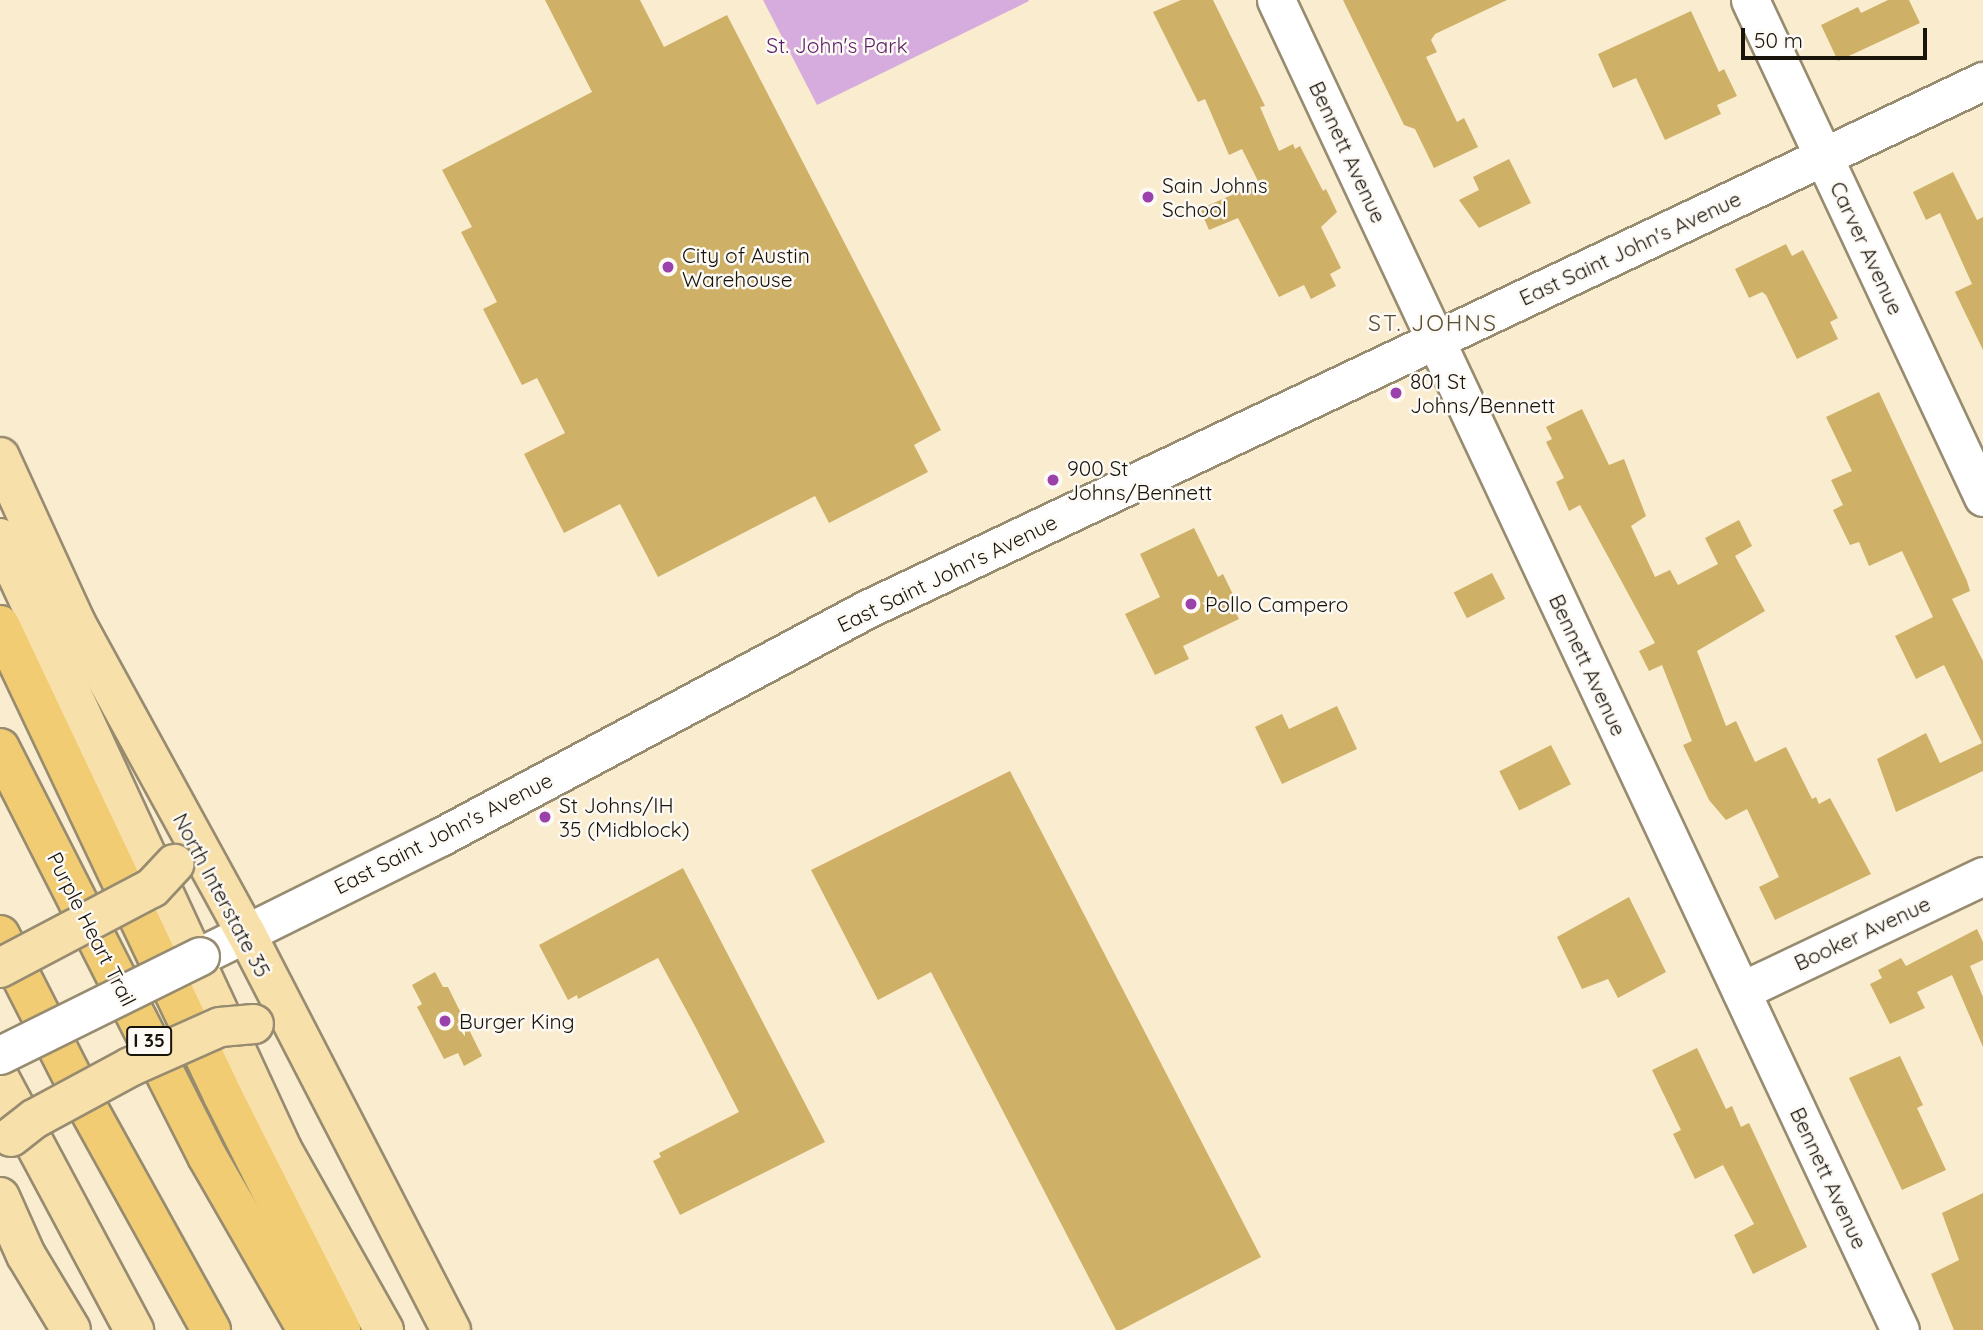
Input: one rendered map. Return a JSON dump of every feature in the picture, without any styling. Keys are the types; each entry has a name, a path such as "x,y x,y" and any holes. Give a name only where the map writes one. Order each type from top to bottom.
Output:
{"highway":[{"path":"0,625 223,1096 341,1330"},
{"name":"Purple Heart Trail","path":"0,748 207,1156 307,1330"},
{"path":"0,935 88,1108 211,1330"}],"main road":[{"name":"North Interstate 35","path":"0,457 76,623 246,933 452,1330"},
{"path":"0,538 282,1149 384,1330"},
{"path":"0,968 152,888 174,864 185,826"},
{"path":"6,1147 34,1119 130,1068 220,1027 254,1024 306,1052"},
{"path":"0,1079 134,1330"},
{"path":"0,1197 26,1255 71,1330"}],"street":[{"name":"Bennett Avenue","path":"1276,0 1900,1330"},
{"name":"Carver Avenue","path":"1750,0 1983,497"},
{"name":"East Saint John's Avenue","path":"0,1055 440,837 867,609 1983,81"},
{"name":"Booker Avenue","path":"1741,991 1983,876"}],"green space":[{"name":"St. John's Park","path":"763,0 1028,0 1029,1 817,105"}],"building":[{"name":"City of Austin Warehouse","path":"545,0 640,0 664,47 727,15 941,430 914,445 928,472 829,523 815,496 658,577 620,504 564,533 524,454 565,433 537,378 522,385 483,309 497,302 461,232 472,227 442,170 592,92"},
{"path":"1181,0 1213,0 1265,106 1260,107 1279,151 1293,144 1295,149 1300,146 1337,212 1321,227 1341,268 1330,274 1336,286 1311,299 1304,285 1279,297 1238,218 1209,230 1200,209 1259,183 1242,149 1229,155 1205,99 1198,102 1153,12"},
{"path":"1343,0 1507,0 1435,34 1431,40 1437,52 1426,57 1457,122 1464,118 1478,147 1434,168 1415,129 1404,125"},
{"path":"1888,0 1909,0 1920,23 1838,61 1821,25 1858,7 1861,13"},
{"path":"1691,11 1719,72 1724,69 1737,96 1717,105 1721,114 1665,140 1636,78 1613,88 1598,54"},
{"path":"1509,159 1531,203 1479,228 1459,200 1479,190 1473,177"},
{"path":"1953,172 1977,220 1983,217 1983,350 1955,292 1972,284 1940,213 1926,220 1913,192"},
{"path":"1786,244 1792,256 1803,250 1838,318 1830,322 1838,339 1797,359 1766,295 1762,292 1749,298 1735,269"},
{"path":"1879,392 1967,581 1970,591 1952,599 1983,661 1983,771 1896,812 1877,759 1926,733 1940,763 1982,743 1944,665 1916,679 1895,636 1933,617 1902,551 1869,566 1859,542 1850,545 1833,510 1843,505 1831,480 1852,471 1826,417"},
{"path":"1582,409 1609,465 1624,459 1646,516 1631,526 1655,577 1670,570 1678,585 1718,564 1705,538 1739,520 1752,546 1735,556 1765,611 1697,651 1726,726 1736,721 1755,762 1786,747 1812,799 1816,797 1819,804 1830,798 1871,874 1775,920 1759,887 1779,877 1747,809 1726,820 1709,800 1683,745 1692,741 1662,665 1649,671 1639,651 1655,643 1580,505 1569,511 1556,482 1564,478 1546,442 1552,439 1546,427"},
{"name":"Pollo Campero","path":"1194,528 1218,577 1223,574 1241,611 1236,613 1239,619 1183,646 1189,659 1155,675 1125,614 1160,597 1140,554"},
{"path":"1492,573 1505,599 1467,618 1454,593"},
{"path":"1337,706 1357,749 1282,784 1255,727 1282,714 1289,729"},
{"path":"1551,745 1571,784 1519,811 1499,771"},
{"path":"1010,771 1261,1257 1121,1330 1116,1330 931,972 878,1000 811,870"},
{"path":"683,868 825,1142 680,1215 653,1161 661,1157 659,1153 739,1112 696,1028 658,958 578,999 577,995 568,1000 539,945"},
{"path":"1629,897 1666,972 1618,998 1608,979 1582,989 1557,937"},
{"path":"1977,929 1983,942 1983,960 1970,966 1983,997 1983,1047 1952,975 1917,992 1925,1008 1890,1024 1870,984 1882,978 1878,970 1901,958 1906,966"},
{"name":"Burger King","path":"435,972 443,987 448,987 482,1056 464,1066 458,1053 444,1059 417,1007 422,1004 412,985"},
{"path":"1697,1048 1726,1109 1732,1106 1741,1127 1749,1123 1807,1247 1753,1274 1734,1235 1754,1224 1723,1165 1695,1179 1673,1134 1681,1130 1652,1070"},
{"path":"1900,1056 1923,1105 1917,1108 1946,1170 1902,1190 1849,1078"},
{"path":"1983,1193 1983,1330 1954,1330 1931,1274 1959,1260 1942,1213"}],"place":[{"name":"Sain Johns School","path":"1148,197"},
{"name":"City of Austin Warehouse","path":"668,267"},
{"name":"801 St Johns/Bennett","path":"1396,393"},
{"name":"900 St Johns/Bennett","path":"1053,480"},
{"name":"Pollo Campero","path":"1191,604"},
{"name":"St Johns/IH 35 (Midblock)","path":"545,817"},
{"name":"Burger King","path":"445,1021"}],"district":[{"name":"ST. JOHNS","path":"1433,323"}]}
